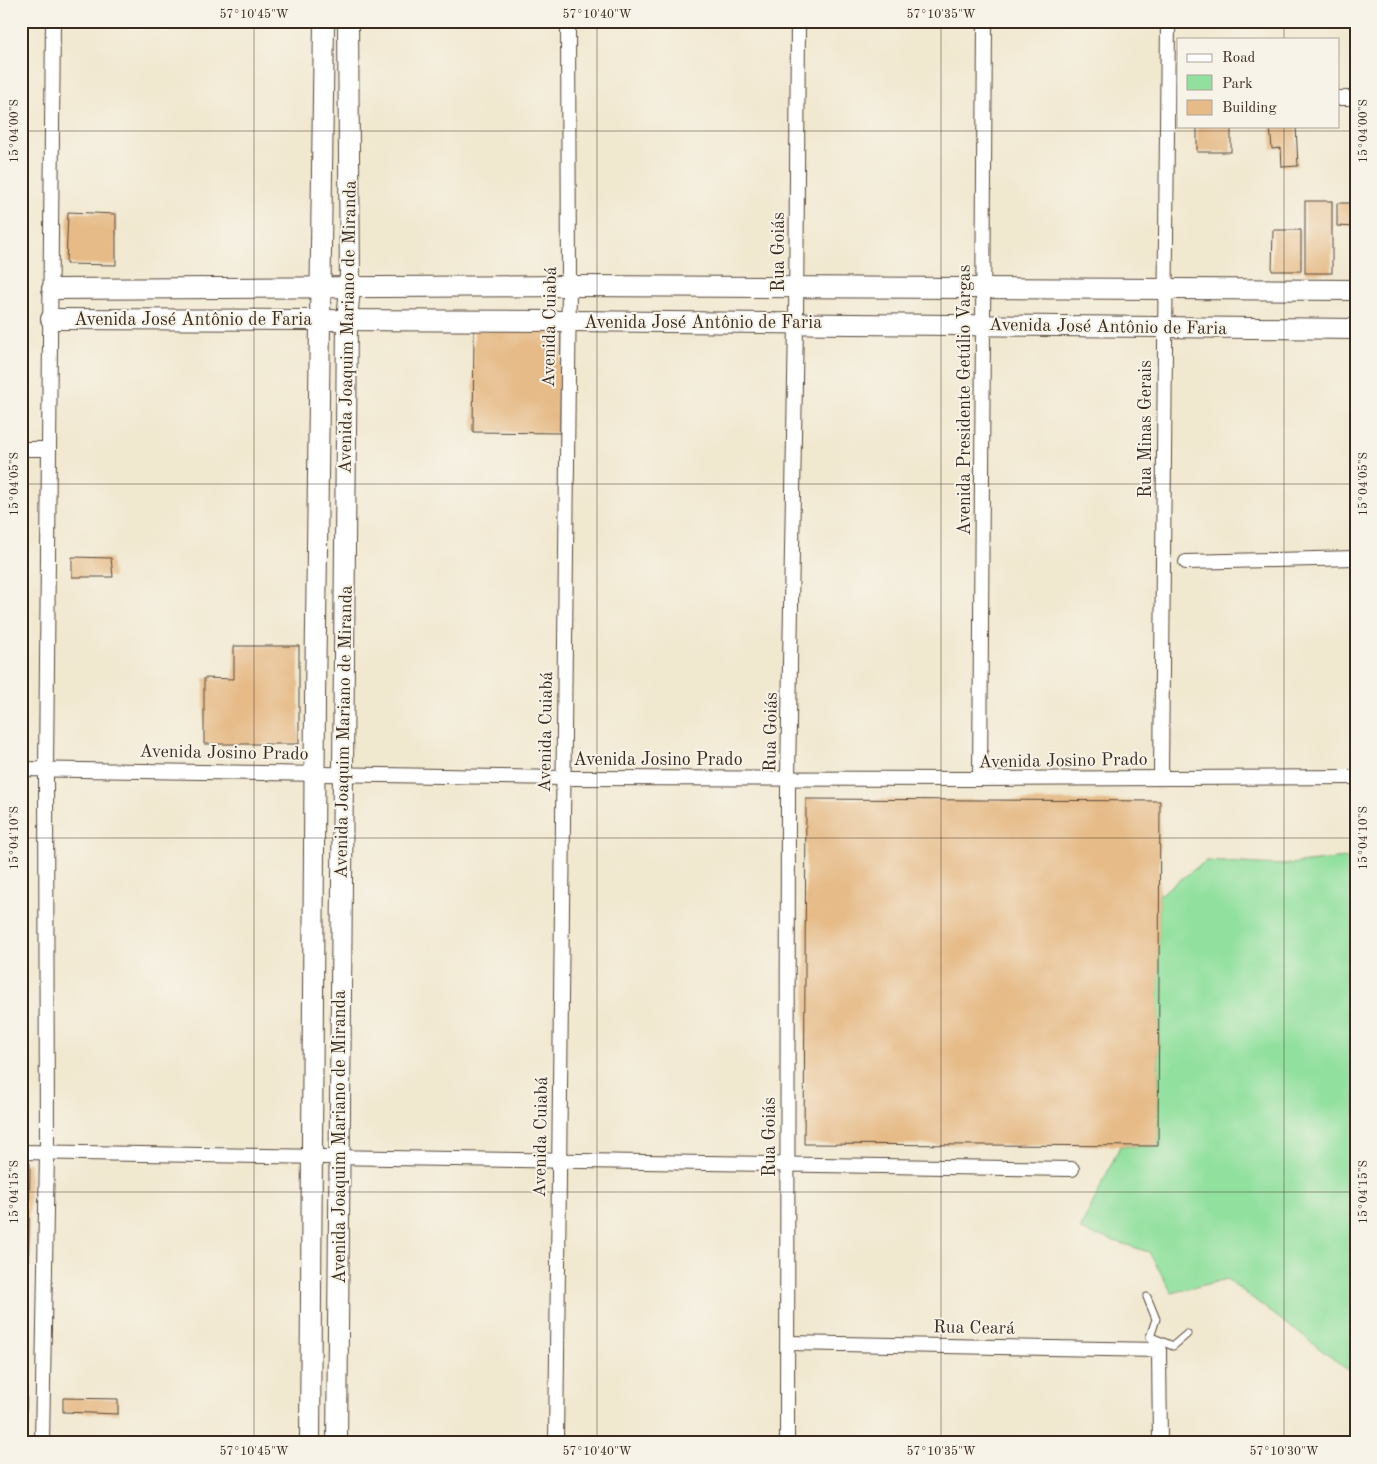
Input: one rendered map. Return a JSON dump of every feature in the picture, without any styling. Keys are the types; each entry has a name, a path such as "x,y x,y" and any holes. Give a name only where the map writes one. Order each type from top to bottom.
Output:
{"street":[{"path":"42,1443 48,1152 46,769 53,21"},
{"name":"Avenida Joaquim Mariano de Miranda","path":"310,1443 314,1157 316,618 322,320 324,21"},
{"name":"Avenida Joaquim Mariano de Miranda","path":"337,1443 347,320 350,288 348,21"},
{"name":"Avenida Cuiabá","path":"556,1443 568,286 568,21"},
{"name":"Rua Goiás","path":"787,1443 788,777 797,288 798,21"},
{"name":"Avenida Presidente Getúlio Vargas","path":"980,779 985,21"},
{"name":"Rua Minas Gerais","path":"1161,777 1164,288 1173,97 1168,21"},
{"path":"1340,98 1356,98"},
{"name":"Avenida José Antônio de Faria","path":"52,288 568,286 983,290 1164,288 1356,290"},
{"name":"Avenida José Antônio de Faria","path":"51,319 984,324 1164,328 1356,329"},
{"path":"21,448 50,449"},
{"path":"1186,562 1356,558"},
{"path":"316,618 344,617"},
{"name":"Avenida Josino Prado","path":"21,769 315,772 563,778 788,777 980,779 1356,776"},
{"path":"21,1152 788,1166 1072,1169"},
{"name":"Rua Ceará","path":"788,1343 1159,1350"},
{"path":"1159,1350 1160,1443"},
{"path":"311,1362 338,1362"}],"lane":[{"path":"1147,1297 1156,1319 1150,1337"},
{"path":"1150,1337 1173,1346 1187,1334"},
{"path":"1150,1337 1159,1350"}],"green space":[{"path":"1356,857 1356,1376 1227,1279 1172,1293 1149,1252 1080,1230 1120,1146 1158,1146 1159,895 1206,861 1279,865"}],"building":[{"path":"1197,128 1231,128 1231,152 1197,152"},
{"path":"1270,128 1296,128 1298,166 1282,167 1281,148 1272,149"},
{"path":"1305,201 1332,201 1332,273 1305,273"},
{"path":"1337,203 1356,203 1356,227 1337,226"},
{"path":"68,212 116,214 116,265 66,264"},
{"path":"1273,230 1301,230 1301,271 1272,271"},
{"path":"474,330 561,330 560,433 473,432"},
{"path":"72,557 111,558 113,577 72,577"},
{"path":"234,646 299,646 299,744 204,744 204,678 234,679"},
{"path":"806,799 1160,801 1158,1146 804,1144"},
{"path":"21,1163 30,1163 26,1443 21,1443"},
{"path":"63,1398 118,1399 118,1414 63,1412"}]}
